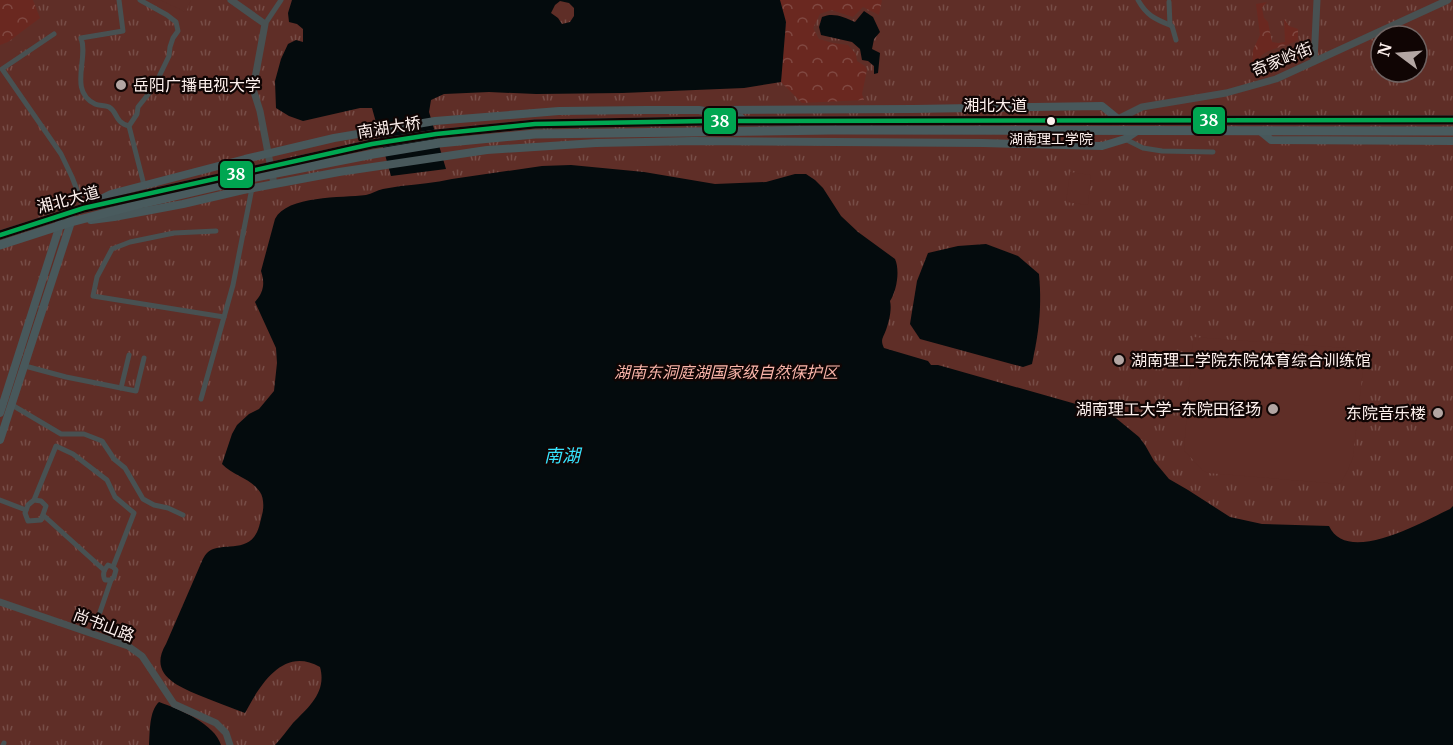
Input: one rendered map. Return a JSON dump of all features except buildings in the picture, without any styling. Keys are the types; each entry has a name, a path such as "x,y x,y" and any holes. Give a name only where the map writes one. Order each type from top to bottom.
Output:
{"highway":[{"name":"湘北大道","path":"644,122 1118,119 1453,120"},
{"name":"南湖大桥","path":"144,194 372,144 436,134 535,124 644,122"},
{"name":"湘北大道","path":"642,137 739,136 832,130 1453,131"},
{"name":"南湖大桥","path":"144,194 262,176 439,143 535,134 642,137"},
{"name":"湘北大道","path":"70,217 84,208 144,194"},
{"name":"湘北大道","path":"0,235 70,217 144,194"},
{"name":"湘北大道","path":"0,245 59,220"}],"main road":[{"path":"144,194 245,159 334,138 435,121 559,111 1102,106 1118,119"},
{"path":"699,110 753,121"},
{"path":"707,121 759,110"},
{"path":"1105,131 1125,139"},
{"path":"705,136 1102,146 1125,139 1137,131"},
{"path":"1260,131 1271,140 1453,141"},
{"path":"0,413 25,366 70,217 114,217 339,172 488,150 642,137"},
{"path":"245,159 256,165 259,171 258,180 252,188"},
{"path":"0,440 5,402 59,220"}],"street":[{"path":"118,0 123,31 81,38 84,49 81,87 84,95 94,104 109,107 122,124 129,126"},
{"path":"140,0 176,22 178,31 173,38 169,56 154,87 138,107 137,114 129,126 144,194"},
{"path":"231,0 265,24"},
{"path":"274,184 260,111 253,89 265,24 281,0"},
{"path":"1138,0 1144,10 1154,19 1170,25"},
{"path":"1314,61 1317,0"},
{"name":"奇家岭街","path":"1118,119 1142,107 1226,93 1276,79 1448,0"},
{"path":"1169,2 1170,25 1176,40"},
{"path":"54,33 2,69 61,154 84,208"},
{"path":"1125,139 1143,148 1162,151 1214,152"},
{"path":"201,399 233,285 252,188"},
{"path":"216,231 174,233 130,242 112,249 97,277 93,296 224,317"},
{"path":"121,388 129,355"},
{"path":"25,366 135,391 144,358"},
{"path":"5,402 61,434 84,435 102,441 114,459 125,468 143,499 183,515"},
{"path":"34,500 41,501 46,506 41,520 28,520 25,513 28,505 34,500 56,446 73,454 107,480 115,496 134,513 113,567"},
{"path":"0,500 26,510"},
{"path":"43,515 104,570"},
{"path":"100,612 116,570 108,565 103,575 105,580 111,580"},
{"name":"尚书山路","path":"0,602 128,646 142,656 174,704 216,723 226,733 230,745"}],"green space":[{"name":"湖南东洞庭湖国家级自然保护区","path":"0,0 1453,0 1453,745 0,745"},
{"path":"0,0 33,0 40,18 8,42 0,45"},
{"path":"160,0 191,0 186,12"},
{"path":"780,0 882,0 879,15 863,7 853,17 831,10 820,14 813,28 819,39 848,45 856,54 857,61 865,66 867,70 862,94 864,100 802,103 781,82 786,22"},
{"path":"1267,2 1262,8 1264,18 1268,22 1272,42 1285,42 1284,19 1289,26 1298,29 1298,40 1264,54 1252,69 1253,50 1260,35 1256,4"},
{"path":"1070,172 1091,175 1088,205 1066,202"},
{"name":"湖南理工大学-东院田径场","path":"1193,337 1346,348 1345,367 1363,369 1353,457 1340,484 1208,473 1202,470 1184,450"}],"water":[{"path":"292,0 780,0 786,22 781,82 744,88 622,93 444,94 431,100 429,112 446,169 391,176 372,108 360,108 303,121 276,108 275,81 281,59 288,44 296,40 303,42 303,29 289,22 288,13","holes":["560,1 569,3 574,8 574,16 570,22 562,24 551,13"]},
{"path":"864,11 873,17 880,32 874,39 872,49 880,53 878,73 874,74 874,66 862,60 860,49 852,42 821,35 819,27 822,17 834,15 855,22"},
{"name":"南湖","path":"571,165 644,172 715,184 766,182 795,174 806,174 823,188 841,216 858,232 895,259 897,280 890,301 888,323 882,339 884,348 928,361 931,365 938,365 1111,414 1139,437 1169,479 1230,517 1262,524 1329,526 1338,537 1352,542 1386,537 1453,506 1453,745 275,745 315,698 321,684 320,667 307,662 295,661 284,665 266,681 245,713 192,692 168,678 160,663 161,654 203,558 211,550 249,542 257,532 263,512 262,497 256,487 222,464 237,425 249,414 259,409 274,391 276,348 255,302 263,287 261,271 275,219 281,211 316,199 366,195 401,186 542,166"},
{"path":"986,244 1018,256 1039,274 1039,319 1032,364 1023,367 920,339 910,324 917,281 928,253 958,246"},
{"path":"159,702 186,713 204,724 212,730 221,745 149,745 153,711"}],"transit line":[{"name":"38","path":"0,235 84,208 372,144 436,134 535,124 707,121 1453,120"}],"place":[{"name":"岳阳广播电视大学","path":"121,85"},
{"name":"湖南理工学院","path":"1051,121"},
{"name":"湖南理工学院东院体育综合训练馆","path":"1119,360"},
{"name":"湖南理工大学-东院田径场","path":"1273,409"},
{"name":"东院音乐楼","path":"1438,413"}]}
